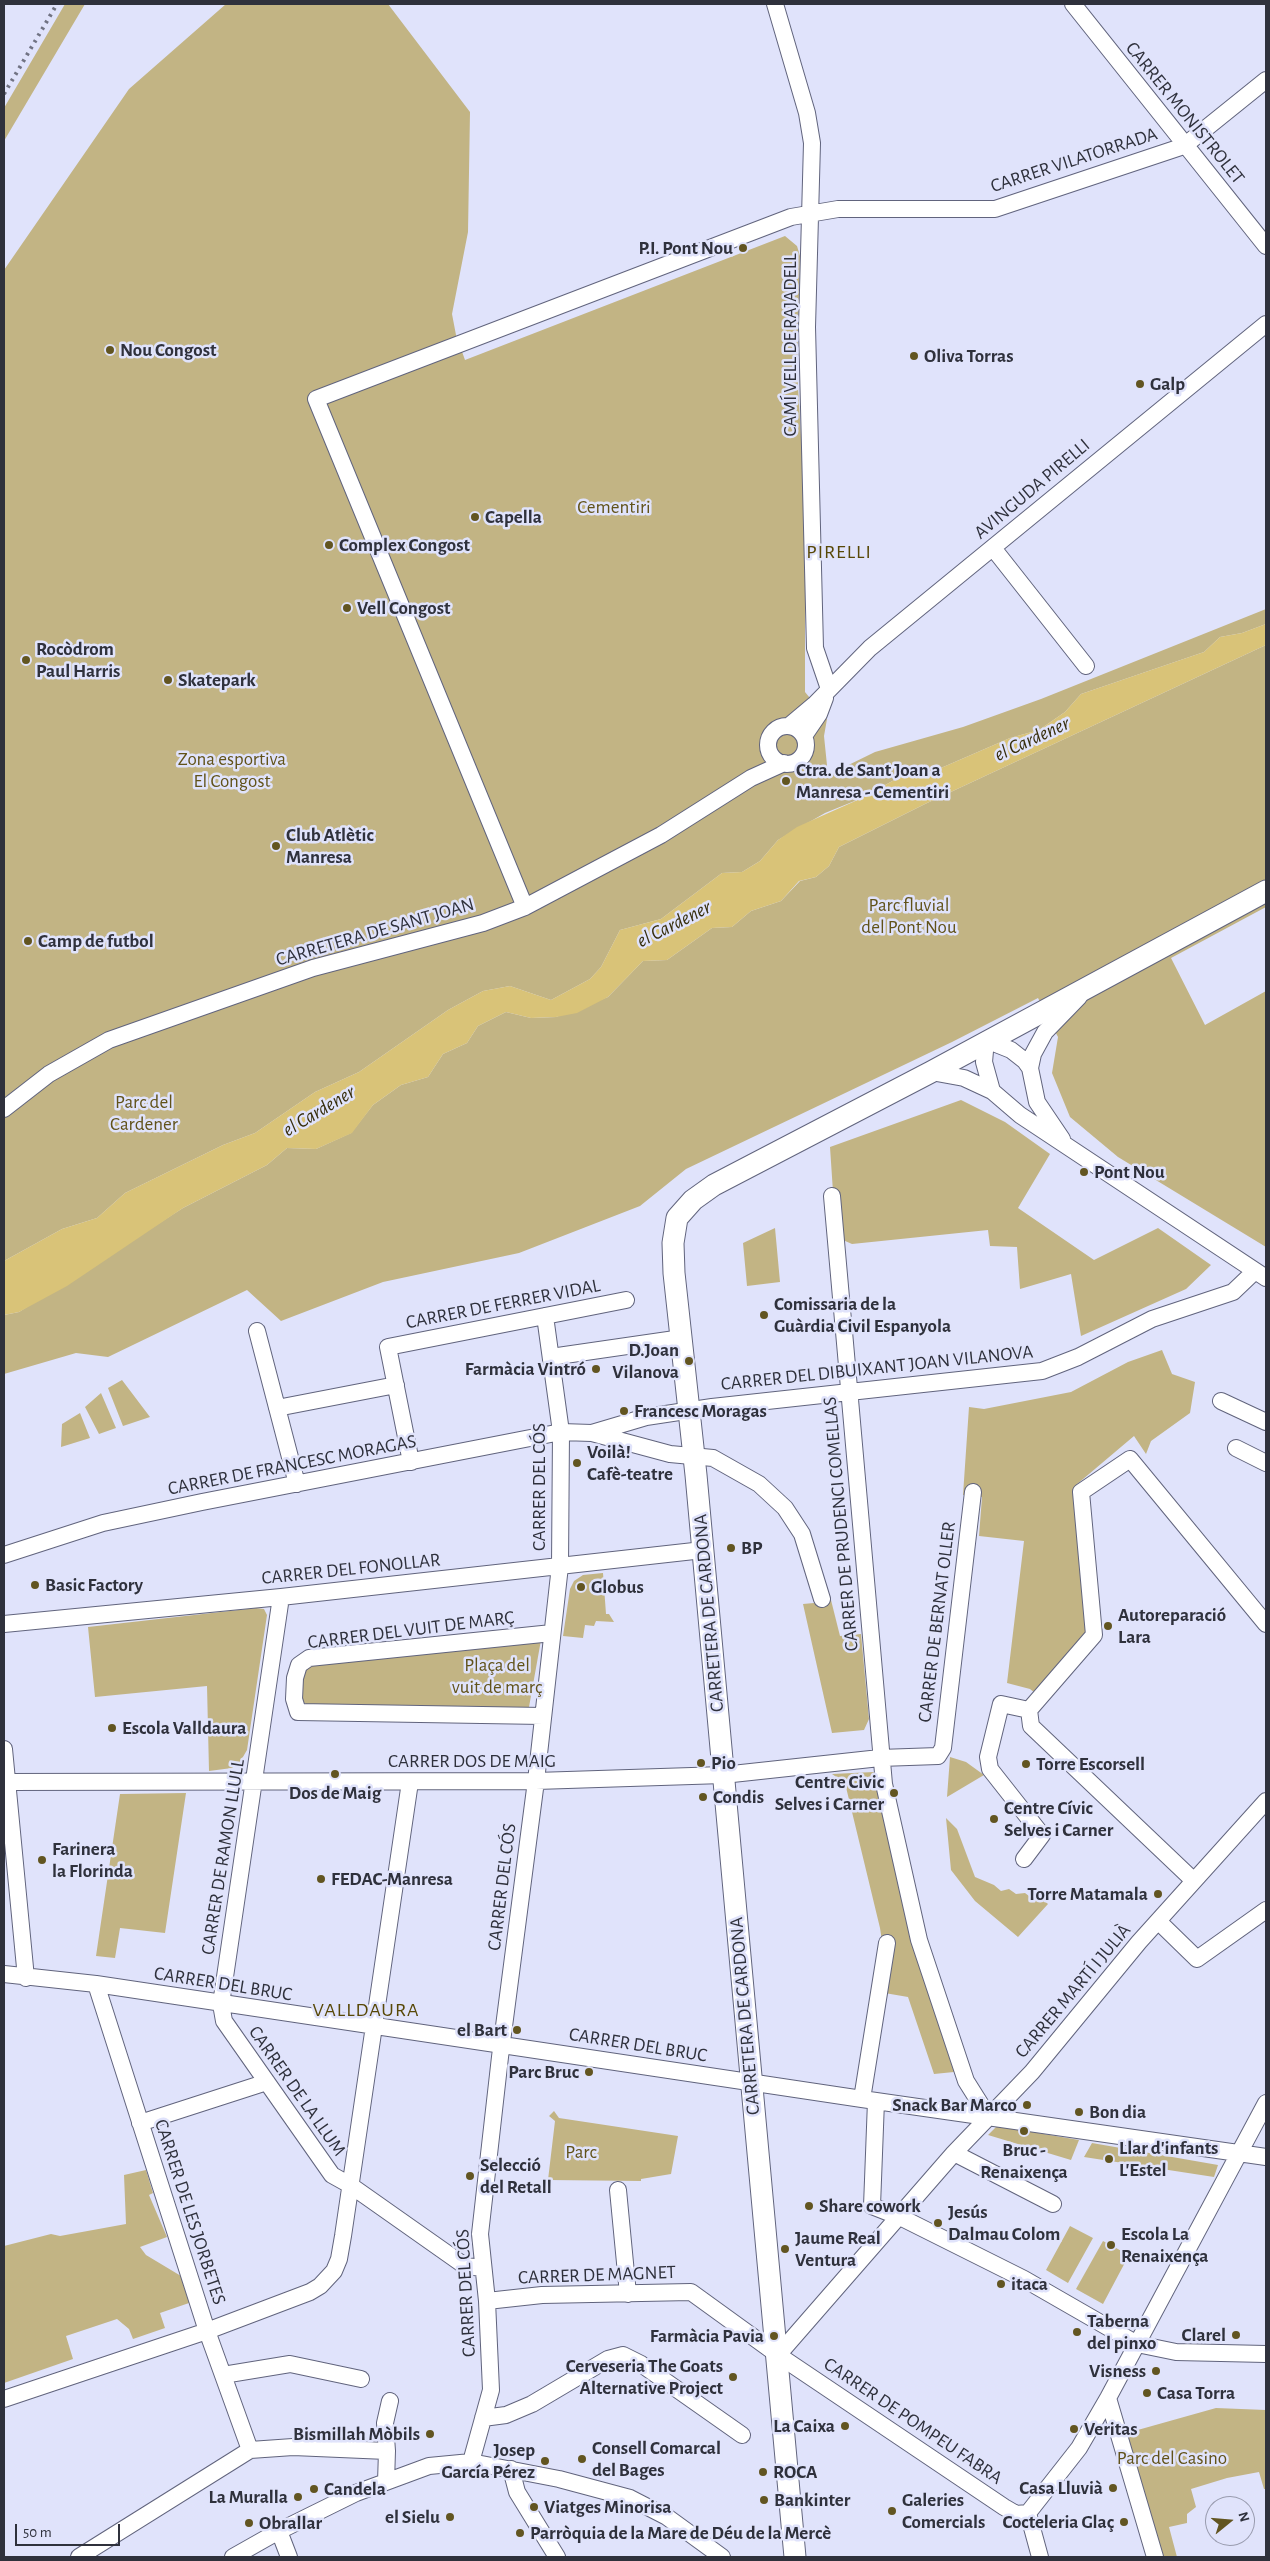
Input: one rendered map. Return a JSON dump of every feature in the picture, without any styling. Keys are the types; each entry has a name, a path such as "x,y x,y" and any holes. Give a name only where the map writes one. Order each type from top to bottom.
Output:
{"main road":[{"name":"CARRETERA DE CARDONA","path":"795,2557 778,2355 673,1243 677,1218 693,1200 732,1174 931,1072 986,1040 1266,891"}],"street":[{"name":"CAMÍ VELL DE RAJADELL","path":"775,4 807,113 812,144 807,327 815,648 828,689"},
{"name":"CARRER MONISTROLET","path":"1073,4 1184,146 1266,246"},
{"name":"CARRER VILATORRADA","path":"525,907 316,400 791,217 811,212 838,209 995,209 1184,146 1266,80"},
{"name":"AVINGUDA PIRELLI","path":"789,726 870,648 1266,324"},
{"path":"993,548 1086,666"},
{"name":"AVINGUDA PIRELLI","path":"804,736 818,714 828,689"},
{"path":"789,726 797,729 804,736 806,745 802,756 795,762 784,763 773,757 769,746 774,732 789,726"},
{"name":"CARRETERA DE SANT JOAN","path":"751,778 769,746"},
{"name":"CARRETERA DE SANT JOAN","path":"4,1109 49,1074 109,1040 314,968 466,928 525,907 661,835 751,778 784,763"},
{"path":"1072,1150 1037,1102 1030,1068 1032,1054 1045,1032 1096,982"},
{"path":"992,1090 984,1062 986,1040 1011,1050 1025,1061 1030,1068"},
{"path":"931,1072 964,1078 992,1090 1020,1116 1261,1275"},
{"name":"CARRER DE PRUDENCI COMELLAS","path":"832,1196 880,1758 890,1816 919,1940 966,2081 988,2116"},
{"name":"CARRER DEL DIBUIXANT JOAN VILANOVA","path":"690,1410 850,1390 1042,1371 1078,1357 1152,1319 1233,1292 1261,1275"},
{"name":"CARRER DE FERRER VIDAL","path":"396,1384 388,1347 626,1300"},
{"name":"CARRER DEL CÓS","path":"471,2462 491,2390 488,2301 480,2234 536,1781 560,1566 561,1432 545,1316"},
{"path":"257,1332 297,1484"},
{"path":"551,1357 682,1338"},
{"path":"277,1408 396,1384 411,1462"},
{"path":"1221,1401 1266,1422"},
{"name":"CARRER DE FRANCESC MORAGAS","path":"592,1433 646,1417 690,1410"},
{"name":"CARRER DE FRANCESC MORAGAS","path":"4,1555 103,1523 561,1432 592,1433 670,1454 695,1466 713,1458 758,1484 785,1508 802,1534 822,1599"},
{"path":"1236,1448 1266,1462"},
{"path":"1193,1880 1031,1726 1029,1710 1094,1635 1081,1492 1130,1459 1266,1624"},
{"name":"CARRER DE BERNAT OLLER","path":"938,1756 943,1748 973,1492"},
{"name":"CARRER DEL FONOLLAR","path":"4,1624 281,1597 703,1550"},
{"name":"CARRER DE RAMON LLULL","path":"221,2004 281,1597"},
{"name":"CARRER DEL VUIT DE MARÇ","path":"543,1716 298,1712 294,1699 295,1678 299,1665 309,1658 552,1633"},
{"path":"1024,1860 1042,1835 990,1769 988,1757 1001,1704 1029,1710"},
{"path":"4,1749 26,1978"},
{"name":"CARRER DOS DE MAIG","path":"6,1782 536,1781 723,1775 880,1758 938,1756"},
{"path":"4,2399 207,2331 320,2286 334,2271 340,2259 410,1782"},
{"name":"CARRER MARTÍ I JULIÀ","path":"778,2355 954,2153 1032,2072 1193,1880 1266,1801"},
{"path":"1158,1921 1197,1959 1266,1910"},
{"path":"887,1943 869,2100 872,2206 900,2217 1024,2279 1137,2344 1176,2352 1266,2354"},
{"name":"CARRER DEL BRUC","path":"4,1974 26,1978 96,1984 374,2027 502,2044 869,2100 1266,2157"},
{"name":"CARRER DE LES JORBETES","path":"96,1984 207,2331 250,2450"},
{"name":"CARRER DE LA LLUM","path":"221,2004 224,2021 332,2175 350,2185 465,2266 483,2268"},
{"path":"140,2123 266,2082"},
{"path":"1040,2557 1028,2513 1079,2448 1108,2398 1266,2103"},
{"path":"954,2153 1053,2204"},
{"path":"618,2190 628,2294"},
{"name":"CARRER DE MAGNET","path":"488,2301 542,2295 692,2292 778,2355"},
{"path":"483,2418 506,2415 532,2404 608,2359 623,2355 641,2364 742,2434"},
{"name":"CARRER DE POMPEU FABRA","path":"778,2355 1004,2507 1016,2514 1028,2513"},
{"path":"223,2375 290,2364 361,2379"},
{"path":"1108,2398 1155,2557"},
{"path":"386,2482 385,2423 390,2401"},
{"path":"79,2557 250,2450 293,2447 386,2451"},
{"path":"233,2557 279,2530 356,2493 429,2466 471,2462 604,2490 644,2503 688,2530 722,2557"},
{"path":"511,2469 517,2492 557,2557"},
{"path":"279,2530 289,2557"}],"green space":[{"path":"65,4 85,4 4,141 4,108"},
{"name":"Zona esportiva El Congost","path":"226,4 388,4 470,112 468,232 452,314 456,335 465,360 785,236 797,246 800,256 797,370 805,503 805,692 827,719 824,736 828,775 875,752 963,727 1041,699 1266,609 1266,624 1242,633 1220,637 1204,652 1081,694 1065,712 1039,730 1010,738 934,771 896,779 862,798 825,813 778,840 760,861 742,872 722,873 661,919 620,930 601,967 590,979 551,1000 510,986 483,991 448,1010 359,1072 315,1092 255,1133 223,1145 125,1193 97,1218 62,1229 4,1261 4,270 129,89"},
{"name":"Parc fluvial del Pont Nou","path":"1266,645 1266,907 1171,958 1205,1025 1266,991 1266,1247 1118,1157 1070,1117 1052,1073 1058,1037 1038,998 952,1042 686,1169 640,1206 519,1253 383,1282 281,1321 247,1290 108,1357 76,1353 4,1374 4,1315 19,1312 183,1208 267,1165 287,1148 316,1149 351,1133 373,1105 401,1085 428,1077 443,1054 467,1043 478,1026 506,1012 531,1018 556,1017 608,997 643,961 667,960 712,928 732,927 751,911 781,901 800,881 816,877 829,866 839,847 925,804"},
{"path":"961,1100 1005,1122 1050,1154 1018,1208 1094,1260 1158,1228 1211,1265 1186,1289 1081,1336 1071,1274 1020,1289 1017,1247 990,1246 988,1230 852,1244 836,1237 830,1147"},
{"path":"775,1228 780,1282 747,1286 743,1243"},
{"path":"1162,1350 1172,1374 1195,1382 1190,1413 1151,1441 1146,1454 1134,1436 1076,1485 1079,1543 1089,1631 1035,1693 1030,1689 1007,1683 1024,1541 979,1536 982,1497 963,1495 969,1407 984,1409 1071,1392 1128,1362"},
{"path":"122,1380 150,1417 123,1426 108,1388"},
{"path":"101,1393 116,1428 99,1434 85,1407"},
{"path":"80,1413 90,1438 61,1447 62,1424"},
{"path":"603,1573 606,1614 609,1614 614,1622 596,1621 594,1626 585,1625 583,1638 563,1636 570,1589 574,1581 583,1575"},
{"path":"830,1596 840,1636 861,1634 869,1719 864,1730 832,1733 803,1604 814,1603"},
{"path":"256,1608 264,1609 267,1615 247,1750 240,1762 232,1768 209,1771 207,1686 95,1697 88,1627"},
{"name":"Plaça del vuit de març","path":"541,1640 529,1707 313,1708 301,1701 298,1694 305,1666"},
{"path":"950,1757 966,1762 984,1775 947,1797"},
{"path":"874,1772 904,1907 920,1968 954,2072 934,2074 908,1997 873,1991 882,1941 880,1928 845,1783 832,1774"},
{"path":"186,1793 165,1933 120,1928 115,1958 96,1956 120,1794"},
{"path":"946,1818 957,1829 975,1877 994,1885 1001,1891 1009,1889 1016,1894 1025,1893 1029,1896 1036,1893 1048,1904 1018,1937 975,1901 951,1870"},
{"name":"Parc","path":"554,2111 559,2118 678,2136 671,2174 641,2179 641,2181 548,2180 555,2121 549,2116"},
{"path":"997,2126 1079,2140 1071,2160 988,2135"},
{"path":"1092,2143 1218,2165 1214,2177 1084,2157"},
{"path":"146,2170 153,2193 149,2195 167,2237 140,2247 146,2255 181,2276 189,2303 160,2313 165,2328 133,2339 129,2329 117,2319 66,2336 73,2359 4,2383 4,2246 51,2234 60,2236 126,2224 124,2175"},
{"path":"1070,2226 1093,2238 1068,2283 1046,2270"},
{"path":"1103,2241 1129,2255 1103,2304 1076,2289"},
{"name":"Parc del Casino","path":"1216,2408 1266,2410 1266,2489 1264,2489 1259,2472 1227,2478 1191,2489 1196,2507 1187,2514 1187,2523 1169,2527 1177,2557 1163,2557 1127,2433"}],"water":[{"name":"el Cardener","path":"1266,624 1266,645 925,804 839,847 829,866 816,877 799,881 781,901 751,911 732,927 712,928 667,960 643,961 608,997 577,1013 556,1017 531,1018 506,1012 478,1026 467,1043 443,1054 428,1077 401,1085 373,1105 352,1133 316,1149 287,1148 267,1165 183,1208 67,1286 19,1312 4,1315 4,1261 62,1229 97,1218 125,1193 223,1145 255,1133 315,1092 359,1072 448,1010 483,991 510,986 551,1000 590,979 601,967 620,930 661,919 722,873 742,872 760,861 778,840 797,827 862,798 896,779 934,771 1010,738 1039,730 1065,712 1081,694 1204,652 1220,637 1242,633"}],"railway":[{"path":"4,94 57,4"}],"place":[{"name":"P.I. Pont Nou","path":"743,248"},
{"name":"Nou Congost","path":"110,350"},
{"name":"Oliva Torras","path":"914,356"},
{"name":"Galp","path":"1140,384"},
{"name":"Capella","path":"475,517"},
{"name":"Complex Congost","path":"329,545"},
{"name":"Vell Congost","path":"347,608"},
{"name":"Rocòdrom Paul Harris","path":"26,660"},
{"name":"Skatepark","path":"168,680"},
{"name":"Ctra. de Sant Joan a Manresa - Cementiri","path":"786,781"},
{"name":"Club Atlètic Manresa","path":"276,846"},
{"name":"Camp de futbol","path":"28,941"},
{"name":"Pont Nou","path":"1084,1172"},
{"name":"Comissaria de la Guàrdia Civil Espanyola","path":"764,1315"},
{"name":"D.Joan Vilanova","path":"689,1361"},
{"name":"Farmàcia Vintró","path":"596,1369"},
{"name":"Francesc Moragas","path":"624,1411"},
{"name":"Voilà! Cafè-teatre","path":"577,1463"},
{"name":"BP","path":"731,1548"},
{"name":"Basic Factory","path":"35,1585"},
{"name":"Globus","path":"581,1587"},
{"name":"Autoreparació Lara","path":"1108,1626"},
{"name":"Escola Valldaura","path":"112,1728"},
{"name":"Pio","path":"701,1763"},
{"name":"Torre Escorsell","path":"1026,1764"},
{"name":"Dos de Maig","path":"335,1774"},
{"name":"Centre Civic Selves i Carner","path":"894,1793"},
{"name":"Condis","path":"703,1797"},
{"name":"Centre Cívic Selves i Carner","path":"994,1819"},
{"name":"Farinera la Florinda","path":"42,1860"},
{"name":"FEDAC-Manresa","path":"321,1879"},
{"name":"Torre Matamala","path":"1158,1894"},
{"name":"el Bart","path":"517,2030"},
{"name":"Parc Bruc","path":"589,2072"},
{"name":"Snack Bar Marco","path":"1027,2105"},
{"name":"Bon dia","path":"1079,2112"},
{"name":"Bruc - Renaixença","path":"1024,2131"},
{"name":"Llar d'infants L'Estel","path":"1109,2159"},
{"name":"Selecció del Retall","path":"470,2176"},
{"name":"Share cowork","path":"809,2206"},
{"name":"Jesús Dalmau Colom","path":"938,2223"},
{"name":"Escola La Renaixença","path":"1111,2245"},
{"name":"Jaume Real Ventura","path":"785,2249"},
{"name":"itaca","path":"1001,2284"},
{"name":"Taberna del pinxo","path":"1077,2332"},
{"name":"Clarel","path":"1236,2335"},
{"name":"Farmàcia Pavia","path":"774,2336"},
{"name":"Visness","path":"1156,2371"},
{"name":"Cerveseria The Goats Alternative Project","path":"733,2377"},
{"name":"Casa Torra","path":"1147,2393"},
{"name":"La Caixa","path":"845,2426"},
{"name":"Veritas","path":"1074,2429"},
{"name":"Bismillah Mòbils","path":"430,2434"},
{"name":"Consell Comarcal del Bages","path":"582,2459"},
{"name":"Josep García Pérez","path":"545,2461"},
{"name":"ROCA","path":"763,2472"},
{"name":"Casa Lluvià","path":"1113,2488"},
{"name":"Candela","path":"314,2489"},
{"name":"La Muralla","path":"298,2497"},
{"name":"Bankinter","path":"764,2500"},
{"name":"Viatges Minorisa","path":"534,2507"},
{"name":"Galeries Comercials","path":"892,2511"},
{"name":"el Sielu","path":"450,2517"},
{"name":"Cocteleria Glaç","path":"1124,2522"},
{"name":"Obrallar","path":"249,2523"},
{"name":"Parròquia de la Mare de Déu de la Mercè","path":"520,2533"}],"district":[{"name":"PIRELLI","path":"839,552"},
{"name":"VALLDAURA","path":"366,2010"}],"park label":[{"name":"Cementiri","path":"614,507"},
{"name":"Parc del Cardener","path":"144,1113"}]}
